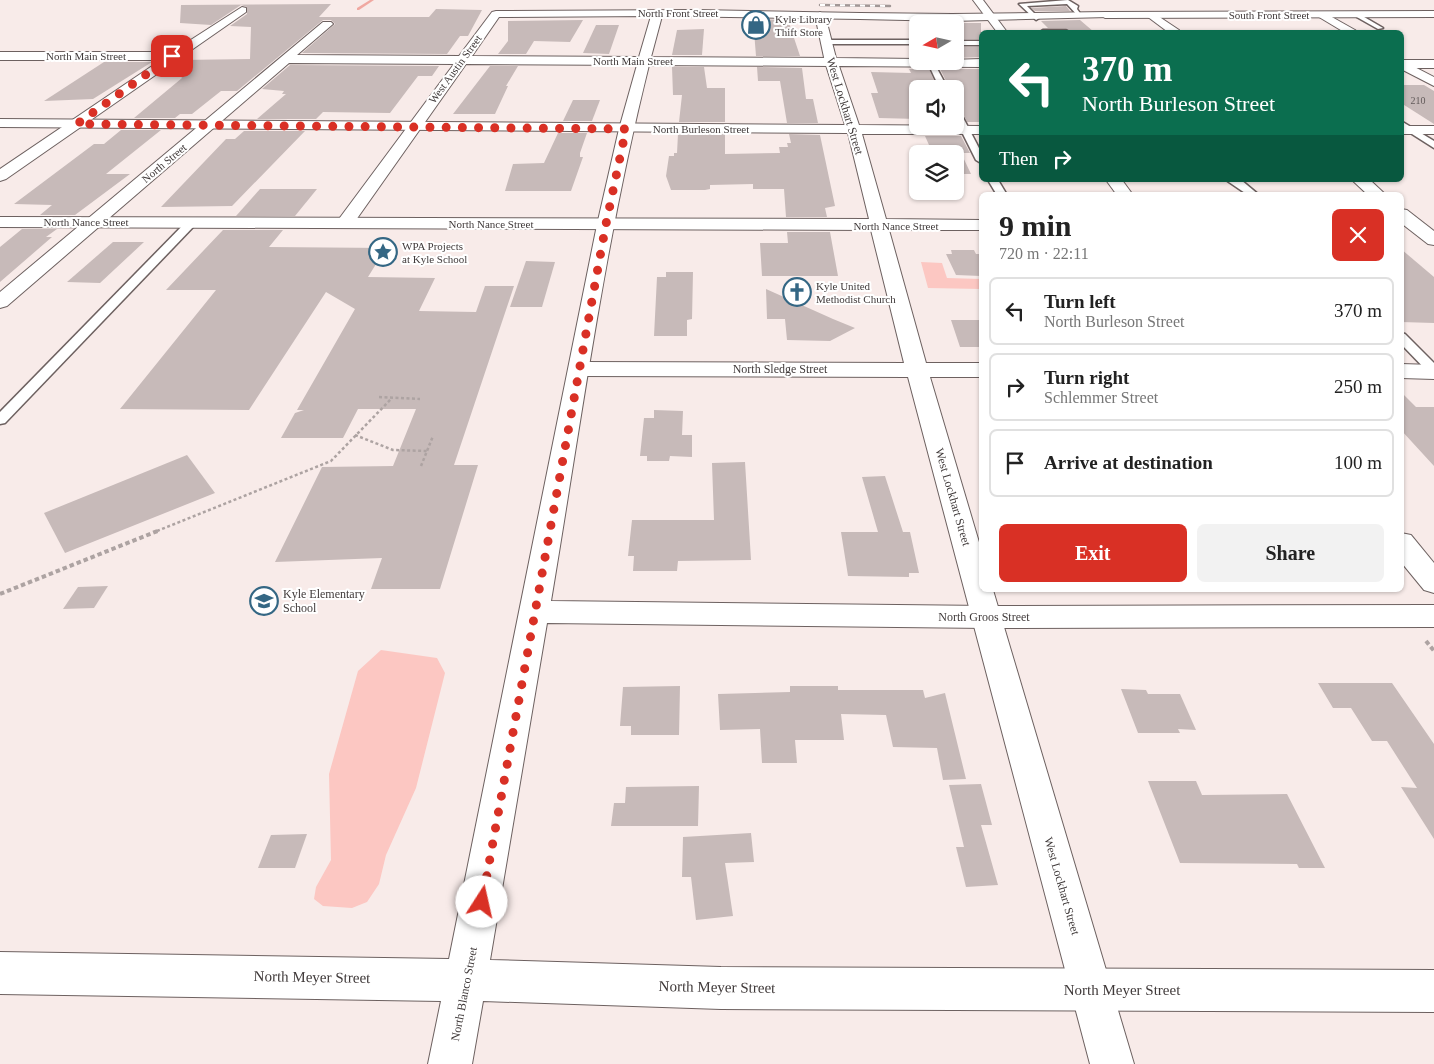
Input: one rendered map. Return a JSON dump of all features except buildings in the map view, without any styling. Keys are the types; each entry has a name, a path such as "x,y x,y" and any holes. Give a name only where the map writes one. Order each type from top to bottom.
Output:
{"street":[{"path":"978,0 1000,30"},
{"path":"0,176 172,56 242,10"},
{"name":"North Front Street","path":"496,14 657,13 967,19 990,17"},
{"name":"North Blanco Street","path":"450,1064 606,224 626,129 657,13"},
{"name":"West Austin Street","path":"345,223 460,60 496,14"},
{"name":"South Front Street","path":"990,17 1434,14"},
{"name":"West Lockhart Street","path":"820,15 826,42 854,130 878,226 979,592"},
{"name":"South Front Street","path":"1034,16 1109,15"},
{"path":"1154,15 1173,30"},
{"path":"1323,15 1348,30"},
{"name":"North Street","path":"0,302 327,24"},
{"name":"North Main Street","path":"0,56 172,56"},
{"name":"North Main Street","path":"285,59 909,63"},
{"name":"North Main Street","path":"964,63 979,63"},
{"path":"1404,64 1434,64"},
{"path":"1404,66 1434,82"},
{"name":"North Burleson Street","path":"0,124 909,130"},
{"path":"1405,128 1434,130"},
{"name":"North Burleson Street","path":"964,130 979,130"},
{"path":"1362,182 1374,192"},
{"path":"1404,216 1434,240"},
{"name":"North Nance Street","path":"0,222 979,225"},
{"name":"North Sledge Street","path":"580,369 979,370"},
{"path":"1404,371 1434,371"},
{"path":"1404,546 1434,583"},
{"name":"West Lockhart Street","path":"979,592 1112,1064"},
{"name":"North Groos Street","path":"535,612 986,617 1434,616"},
{"name":"North Meyer Street","path":"0,973 467,980 721,988 1434,991"}],"lane":[{"path":"1034,16 1022,4 1068,2 1076,7 1073,9 1080,15"},
{"path":"1357,14 1380,28"},
{"path":"826,42 909,42"},
{"path":"964,42 979,43"},
{"path":"1405,128 1434,145"},
{"path":"964,130 979,156"},
{"path":"1237,182 1250,192"},
{"path":"0,420 192,222"},
{"path":"1404,340 1434,371"}],"path":[{"path":"379,397 420,400"},
{"path":"0,594 331,461 392,398"},
{"path":"355,436 393,450 427,451"},
{"path":"421,466 433,436"}],"shaded area":[{"path":"921,262 942,263 947,278 979,279 979,289 928,288"},
{"path":"381,650 437,658 445,673 416,788 386,855 379,884 367,902 352,908 323,906 314,899 316,887 331,860 329,774 358,671"}],"waterway":[{"path":"358,9 372,0"}],"railway":[{"path":"820,5 890,6"}],"place":[{"name":"Kyle Library Thift Store","path":"756,25"},
{"name":"WPA Projects at Kyle School","path":"383,252"},
{"name":"Kyle United Methodist Church","path":"797,292"},
{"name":"Kyle Elementary School","path":"264,601"}],"route":[{"path":"172,56 77,124 626,129 606,224 482,902"}]}
